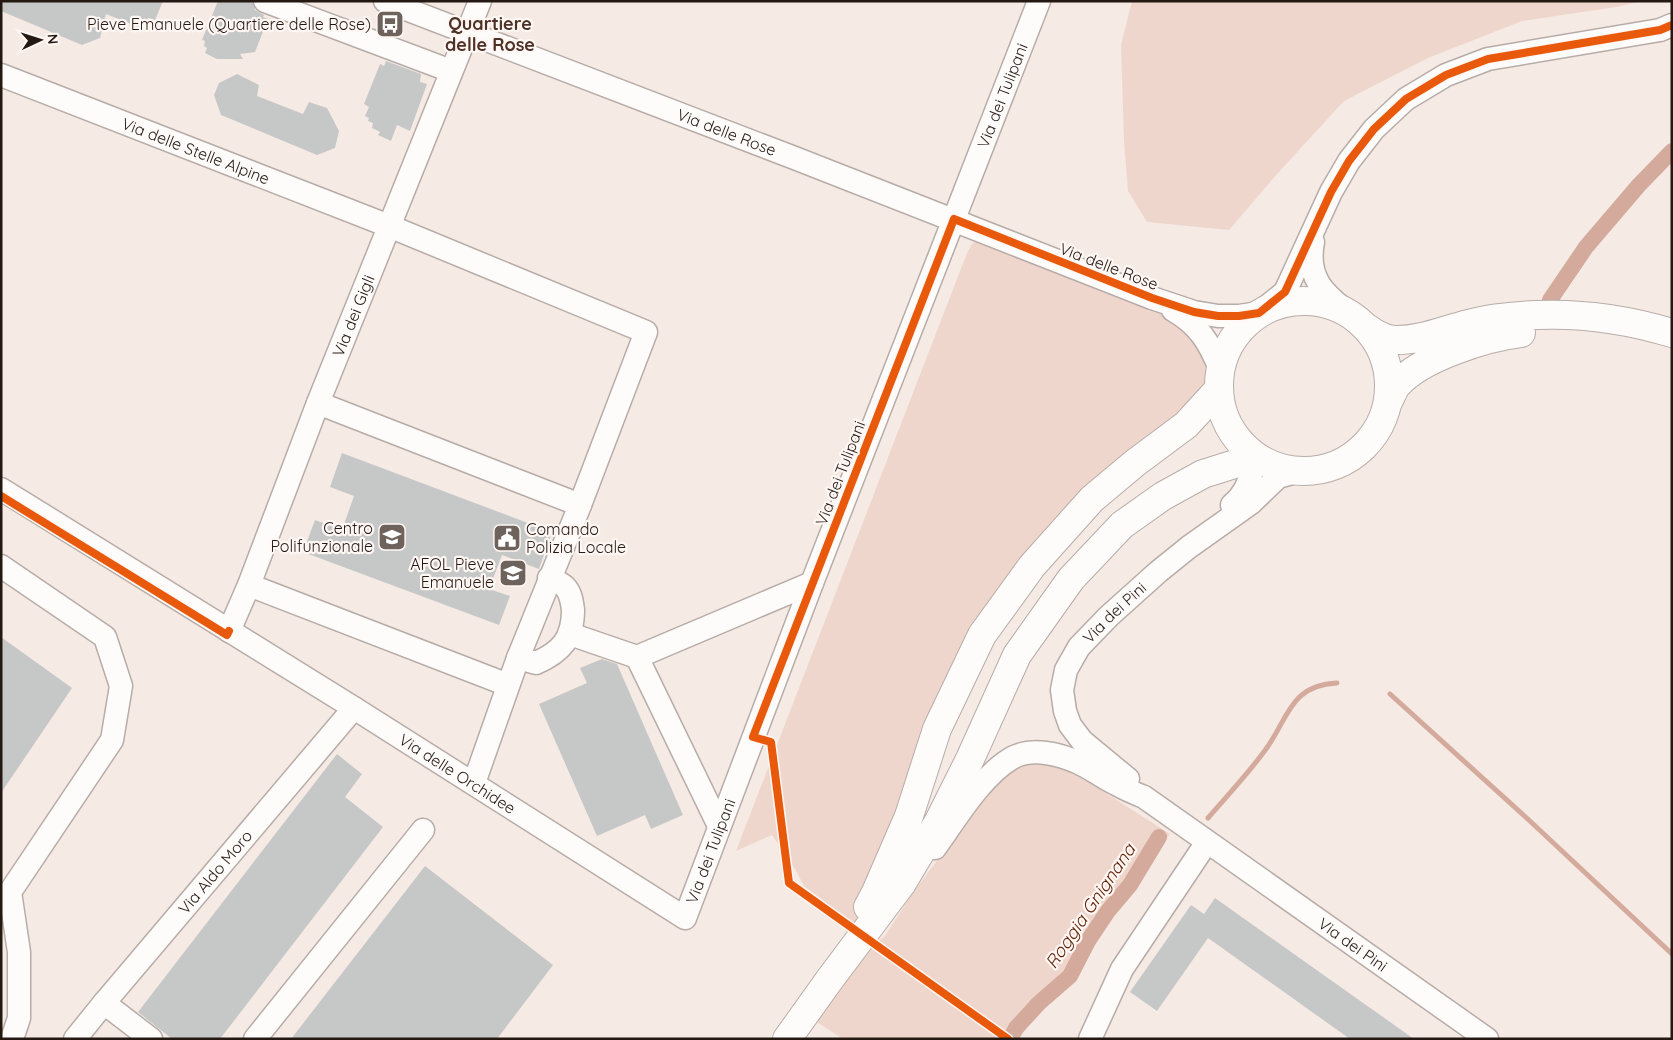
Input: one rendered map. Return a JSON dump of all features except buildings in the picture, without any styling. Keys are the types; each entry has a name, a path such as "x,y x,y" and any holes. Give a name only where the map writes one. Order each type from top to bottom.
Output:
{"main road":[{"path":"1672,333 1606,318 1538,315 1502,317 1410,338 1393,340 1378,336 1336,306 1309,300 1296,300 1276,304 1258,313 1238,331 1227,349 1219,379 1221,407 1235,437 1257,457 1279,468 1300,471 1319,470 1337,465 1360,451 1375,433 1383,419 1388,402 1396,386 1407,376 1448,353 1475,343 1502,335 1532,332 1610,332 1672,340"},
{"path":"1358,321 1376,340 1383,354 1388,369 1388,402"},
{"path":"830,979 876,892 909,816 937,729 982,635 1032,566 1092,499 1135,463 1186,425 1219,379"},
{"path":"788,1039 902,883 939,821 970,759 1017,655 1072,579 1122,525 1163,496 1203,474 1257,457"}],"street":[{"path":"265,1 451,71"},
{"name":"Via delle Rose","path":"385,1 1152,298 1194,312 1218,316 1239,316 1258,313"},
{"name":"Via dei Gigli","path":"229,631 249,585 318,403 480,1"},
{"name":"Via dei Tulipani","path":"685,918 812,583 1039,1"},
{"path":"1258,313 1285,292 1331,192 1349,161 1374,129 1406,99 1446,74 1488,59 1660,30 1672,25"},
{"name":"Via delle Stelle Alpine","path":"1,75 389,226 646,332 580,504"},
{"path":"1317,221 1312,250 1312,266 1318,283 1329,298 1358,321"},
{"name":"Via delle Rose","path":"1152,298 1179,314 1197,328 1211,347 1219,379"},
{"path":"318,403 580,504 518,658 474,783"},
{"name":"Via dei Pini","path":"1080,764 1060,727 1055,703 1057,668 1065,650 1077,631 1125,584 1154,559 1240,498 1248,487 1257,457"},
{"name":"Via dei Pini","path":"1144,797 1128,778 1082,741 1070,725 1065,711 1062,690 1066,670 1079,647 1109,616 1158,572 1189,547 1251,503 1278,477 1300,471"},
{"name":"Via delle Orchidee","path":"1,488 474,783 685,918"},
{"path":"1,566 105,637 121,686 112,740 10,892 19,952 19,1018 12,1039"},
{"path":"518,658 536,663 552,656 570,634 573,622 572,601 565,586 549,578"},
{"path":"570,634 637,657 812,583"},
{"path":"249,585 508,685"},
{"path":"637,657 719,826"},
{"name":"Via Aldo Moro","path":"75,1039 354,708"},
{"name":"Via dei Pini","path":"902,883 932,851 984,782 1000,767 1014,757 1045,753 1062,756 1144,797 1483,1038"},
{"path":"255,1039 423,830"},
{"path":"1090,1039 1122,969 1207,842"},
{"path":"104,1003 151,1039"}],"path":[{"path":"753,736 771,742 790,883 1008,1039"}],"shaded area":[{"path":"1132,1 1642,1 1616,7 1522,21 1428,58 1344,101 1229,230 1147,222 1128,191 1124,142 1121,45"},
{"path":"978,241 1135,301 1167,316 1191,332 1208,361 1208,378 1201,396 1073,499 1051,523 1006,585 855,925 804,886 772,835 736,851 967,253 972,244"},
{"path":"1039,762 1061,767 1090,783 1170,834 1110,914 1070,983 1044,1003 1019,1039 843,1039 815,1021 864,952 885,936 914,891 979,800 1015,767"}],"waterway":[{"name":"Roggia Gnignana","path":"1550,300 1586,247 1639,185 1672,151"},
{"path":"1208,818 1263,753 1291,707 1299,698 1308,690 1321,685 1337,683"},
{"path":"1390,694 1672,954"},
{"name":"Roggia Gnignana","path":"1010,1039 1016,1028 1039,1003 1070,976 1088,941 1108,911 1130,885 1159,837"}],"cycle path":[{"path":"1008,1039 789,883 771,742 753,737 954,219 1152,298 1194,312 1218,316 1239,316 1259,313 1285,292 1331,192 1349,161 1374,129 1406,99 1446,75 1488,59 1660,30 1672,25"},
{"path":"1,496 227,635 229,631"}],"place":[{"name":"Pieve Emanuele (Quartiere delle Rose)","path":"390,24"},
{"name":"Centro Polifunzionale","path":"392,537"},
{"name":"Comando Polizia Locale","path":"507,538"},
{"name":"AFOL Pieve Emanuele","path":"513,573"}],"district":[{"name":"Quartiere delle Rose","path":"490,33"}]}
